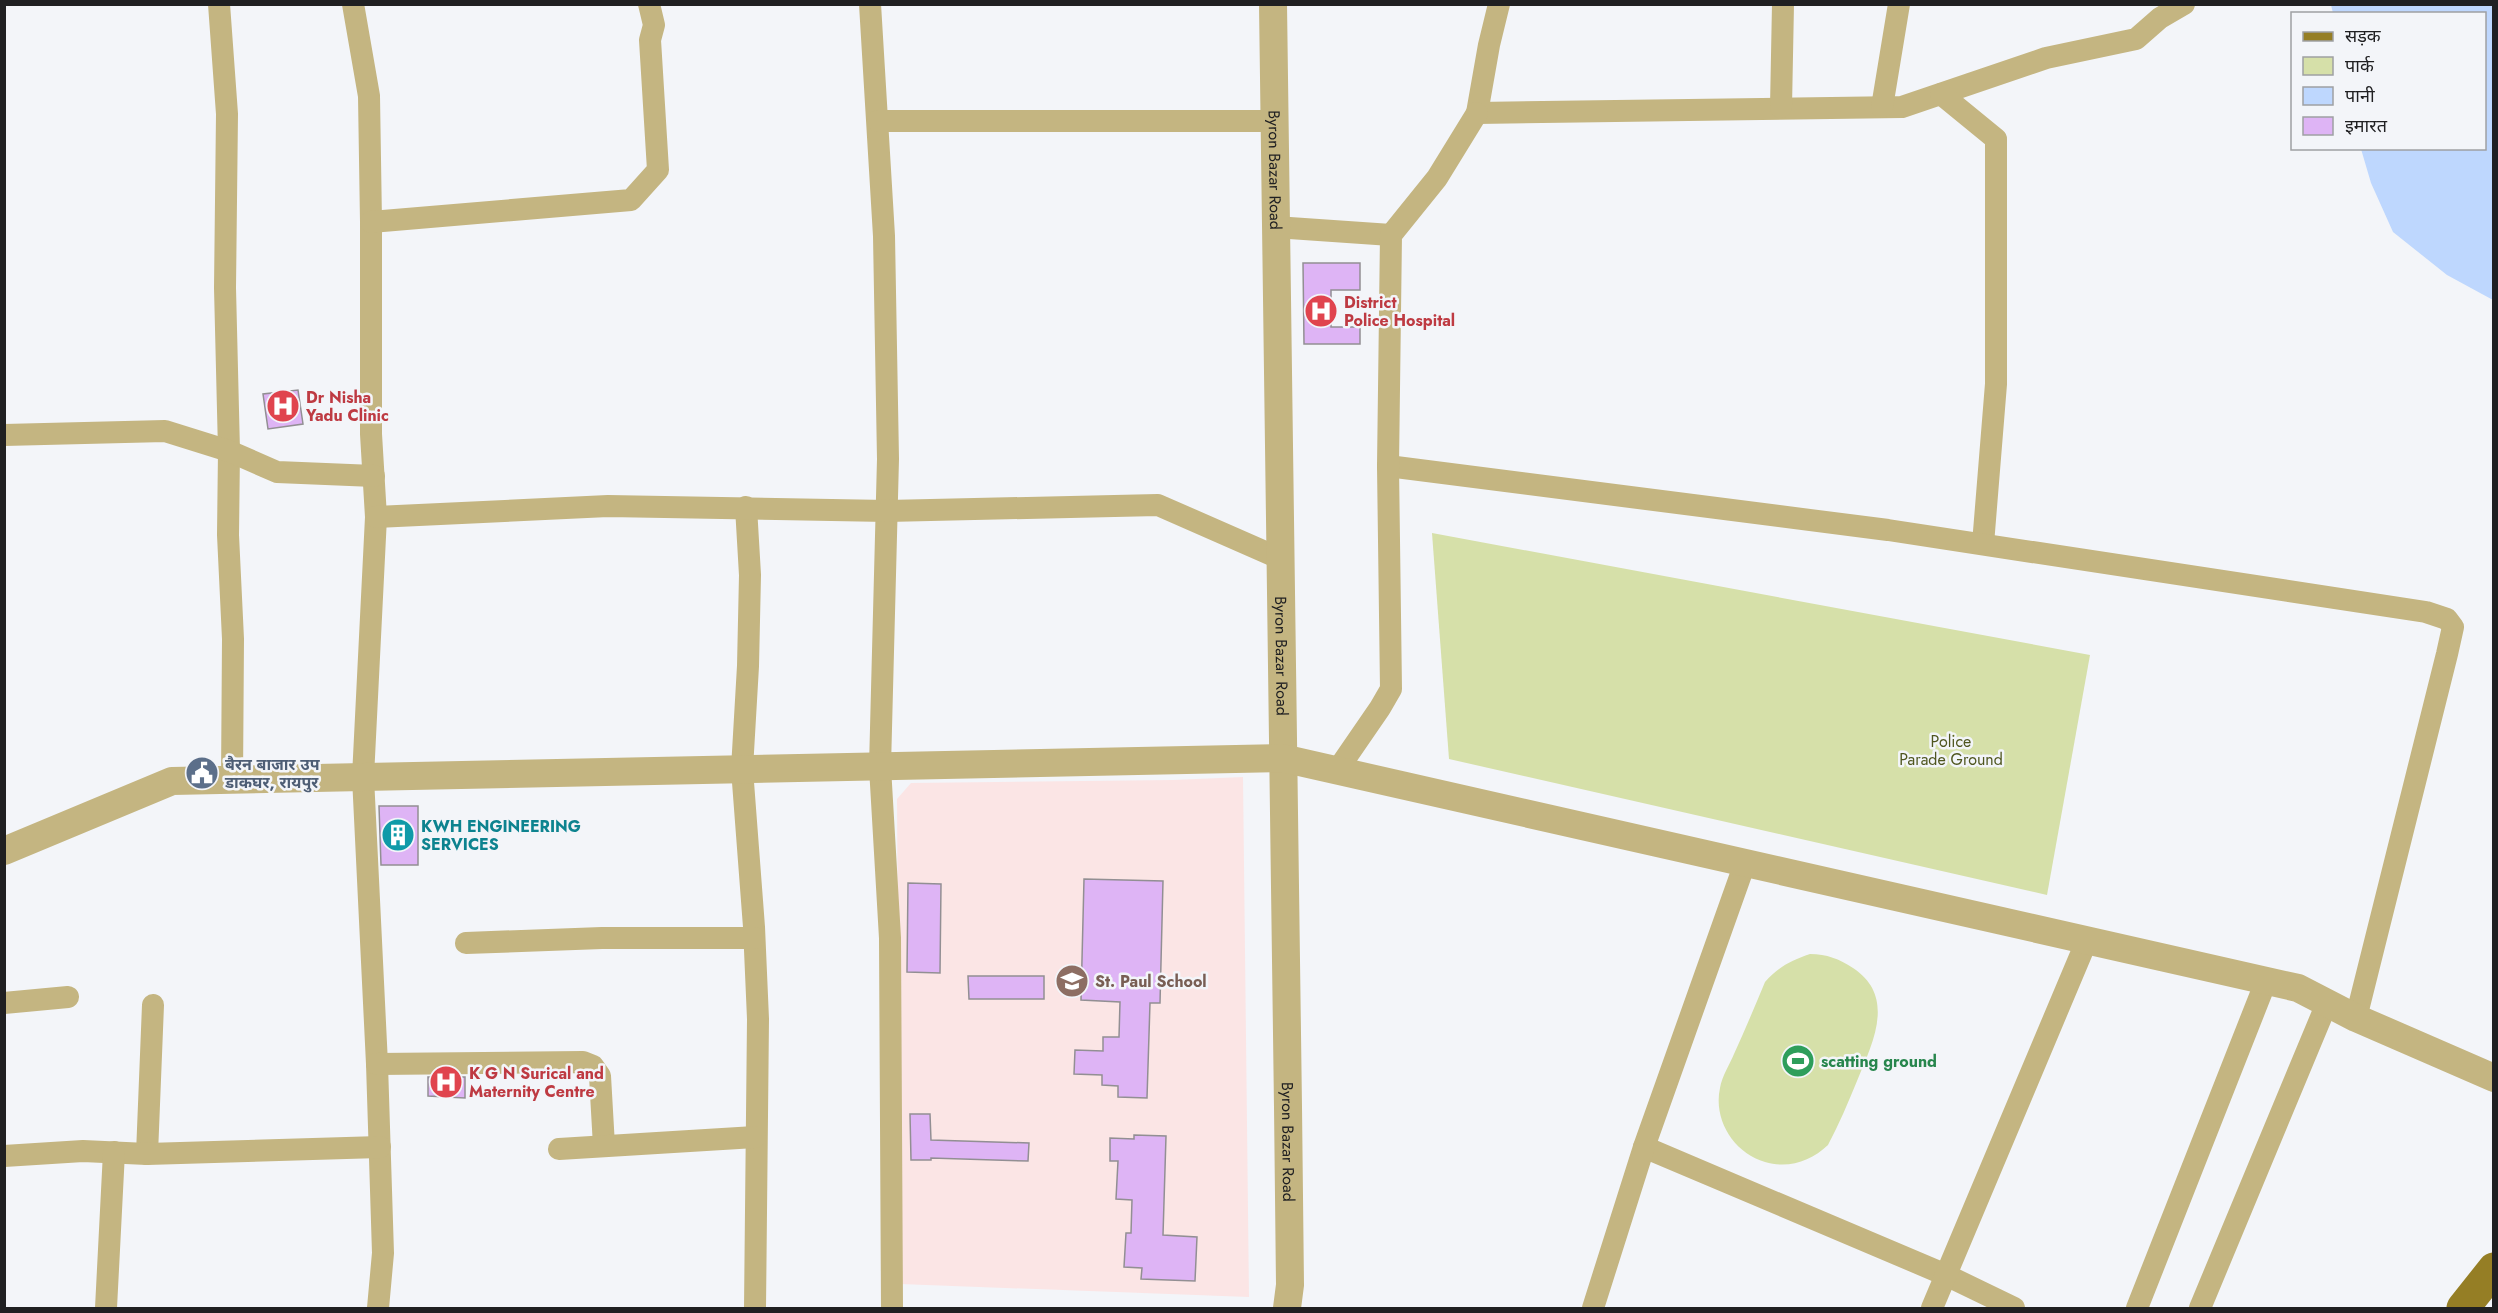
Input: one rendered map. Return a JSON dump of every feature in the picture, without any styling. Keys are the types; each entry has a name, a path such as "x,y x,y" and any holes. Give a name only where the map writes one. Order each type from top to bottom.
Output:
{"main road":[{"path":"2463,1308 2493,1269"}],"street":[{"path":"219,4 227,114 225,288 229,451 228,535 233,639 232,780"},
{"path":"352,4 369,96 372,222 371,434 376,517 363,777 377,1064 383,1253 378,1308"},
{"path":"372,222 630,200 658,170 650,40 654,25 649,4"},
{"path":"870,4 884,236 888,459 880,766 890,938 892,1308"},
{"name":"Byron Bazar Road","path":"1273,4 1290,1286 1287,1308"},
{"path":"1336,772 1380,708 1390,689 1388,466 1391,235 1437,178 1477,113 1499,4"},
{"path":"1781,107 1783,4"},
{"path":"1882,107 1899,4"},
{"path":"1477,113 1902,107 2046,58 2136,39 2155,11 2184,4"},
{"path":"1941,94 1996,139 1996,384 1983,544"},
{"path":"878,121 1274,121"},
{"path":"1275,226 1391,235"},
{"path":"4,435 165,431 229,451 277,472 374,477"},
{"path":"1388,466 1888,530 2426,612 2447,619 2453,627 2447,654 2356,1018"},
{"path":"376,517 608,506 887,511 1158,505 1279,558"},
{"path":"746,507 750,575 742,770 758,1019 755,1308"},
{"path":"4,851 172,781 1282,758 2298,988 2356,1018 2493,1078"},
{"path":"1593,1308 1644,1147 1745,864"},
{"path":"466,944 602,938 754,938"},
{"path":"1932,1308 2087,940"},
{"path":"2136,1308 2266,981"},
{"path":"4,1002 68,997"},
{"path":"2200,1308 2327,1003"},
{"path":"147,1154 153,1005"},
{"path":"377,1064 583,1062 593,1066 600,1076 604,1146"},
{"path":"559,1149 755,1137"},
{"path":"4,1156 83,1151 147,1154 380,1147"},
{"path":"1644,1147 1946,1275 2014,1308"},
{"path":"106,1308 114,1152"}],"shaded area":[{"name":"St. Paul School","path":"1243,777 1249,1297 900,1284 897,799 911,783"}],"green space":[{"name":"Police Parade Ground","path":"1432,533 2090,655 2047,895 1449,759"},
{"name":"scatting ground","path":"1810,954 1838,960 1853,968 1866,980 1874,993 1878,1007 1877,1022 1869,1052 1828,1145 1799,1162 1774,1164 1754,1158 1735,1143 1728,1134 1720,1112 1720,1088 1765,982 1786,965"}],"water":[{"path":"2331,5 2493,5 2493,300 2447,275 2393,232 2371,183 2361,150 2486,150 2486,12 2333,12"}],"building":[{"path":"1303,263 1360,263 1360,290 1331,290 1331,327 1360,327 1360,344 1304,344"},
{"path":"298,390 303,424 268,429 263,394"},
{"name":"KWH ENGINEERING SERVICES","path":"379,806 418,806 418,865 381,865"},
{"path":"1084,879 1163,881 1160,1003 1150,1003 1147,1098 1118,1097 1118,1086 1102,1085 1102,1075 1074,1074 1075,1050 1103,1051 1103,1037 1119,1037 1120,1002 1081,1000"},
{"path":"908,883 941,884 940,973 907,972"},
{"path":"968,976 1044,976 1044,999 969,999"},
{"path":"428,1077 465,1077 465,1098 428,1096"},
{"path":"910,1114 930,1114 931,1140 1029,1143 1028,1161 931,1158 931,1160 911,1160"},
{"path":"1134,1135 1166,1136 1163,1235 1197,1237 1195,1281 1141,1279 1142,1268 1124,1267 1126,1233 1131,1233 1132,1200 1116,1199 1118,1161 1110,1161 1110,1138 1134,1139"}],"place":[{"name":"District Police Hospital","path":"1321,311"},
{"name":"Dr Nisha Yadu Clinic","path":"283,406"},
{"name":"बैरन बाजार उप डाकघर, रायपुर","path":"202,773"},
{"name":"KWH ENGINEERING SERVICES","path":"398,835"},
{"name":"St. Paul School","path":"1072,981"},
{"name":"scatting ground","path":"1798,1061"},
{"name":"K G N Surical and Maternity Centre","path":"446,1082"}]}
